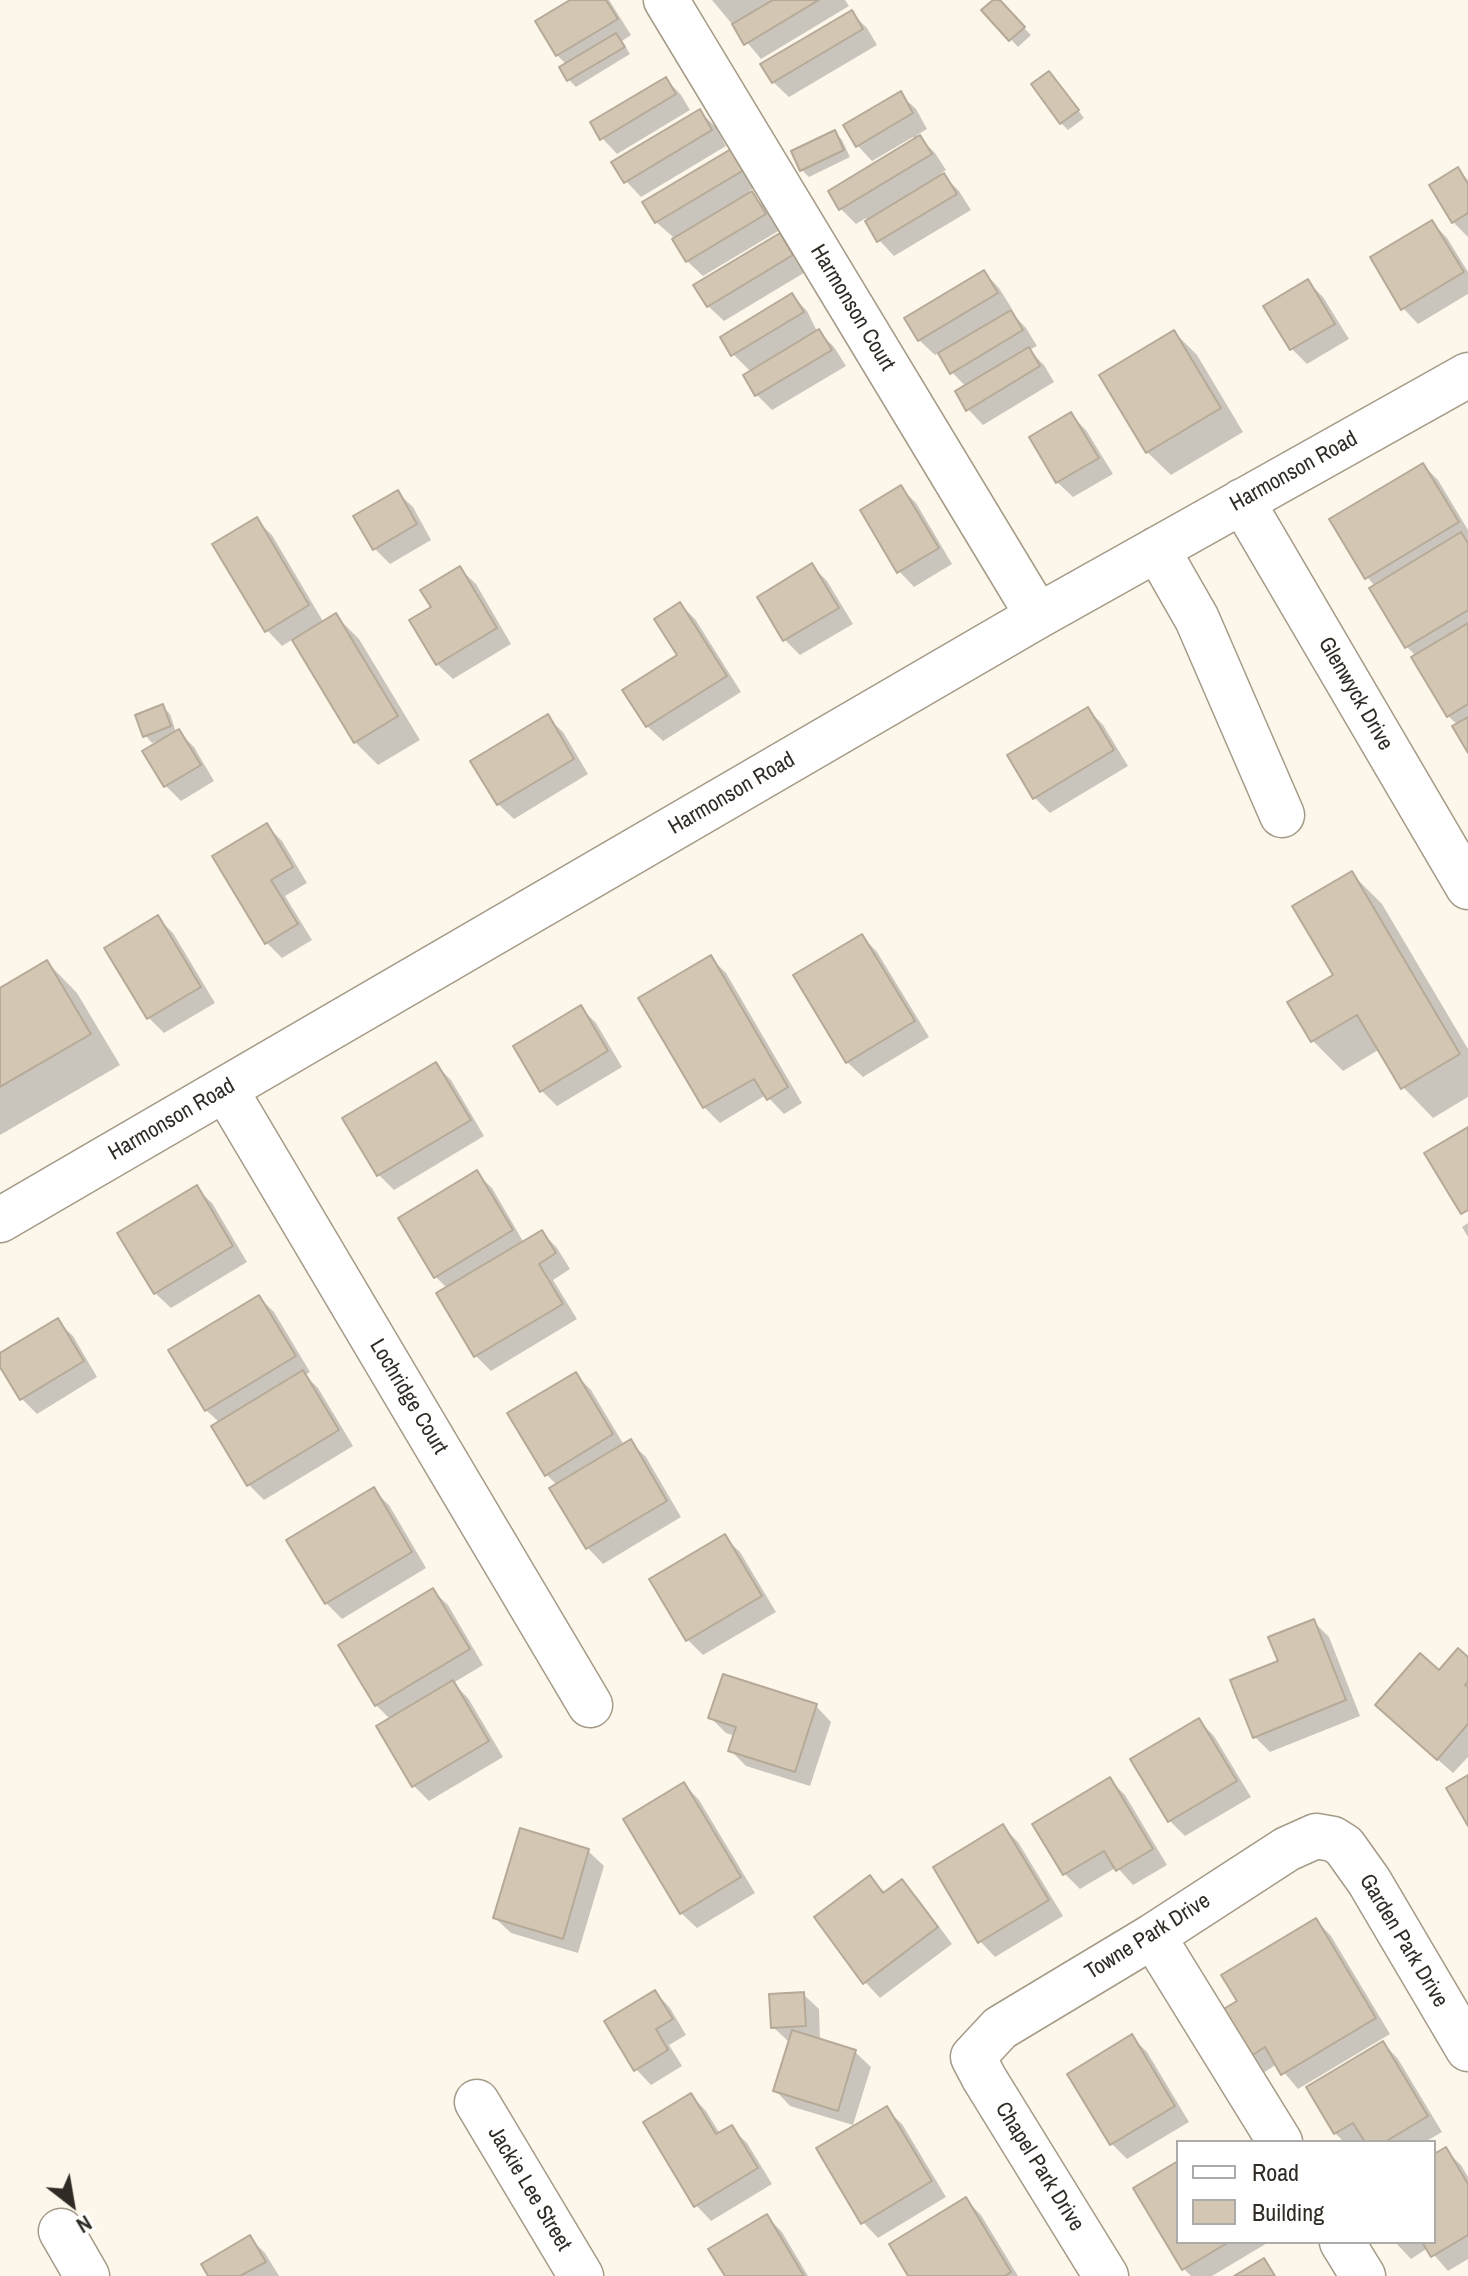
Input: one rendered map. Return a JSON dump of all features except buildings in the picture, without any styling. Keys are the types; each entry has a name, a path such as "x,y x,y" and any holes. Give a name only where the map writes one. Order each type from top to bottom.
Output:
{"street":[{"name":"Harmonson Court","path":"666,0 1038,616"},
{"name":"Harmonson Road","path":"0,1220 1038,616 1468,375"},
{"name":"Glenwyck Drive","path":"1242,501 1468,887"},
{"path":"1157,549 1197,619 1282,815"},
{"name":"Lochridge Court","path":"225,1089 590,1705"},
{"name":"Towne Park Drive","path":"973,2057 1000,2028 1153,1936 1287,1849 1316,1836 1333,1839"},
{"name":"Garden Park Drive","path":"1333,1839 1344,1846 1369,1881 1468,2049"},
{"path":"1153,1936 1279,2140"},
{"name":"Chapel Park Drive","path":"973,2057 1106,2276"},
{"name":"Jackie Lee Street","path":"477,2102 581,2276"},
{"path":"61,2231 87,2276"},
{"path":"1343,2244 1363,2276"}]}
